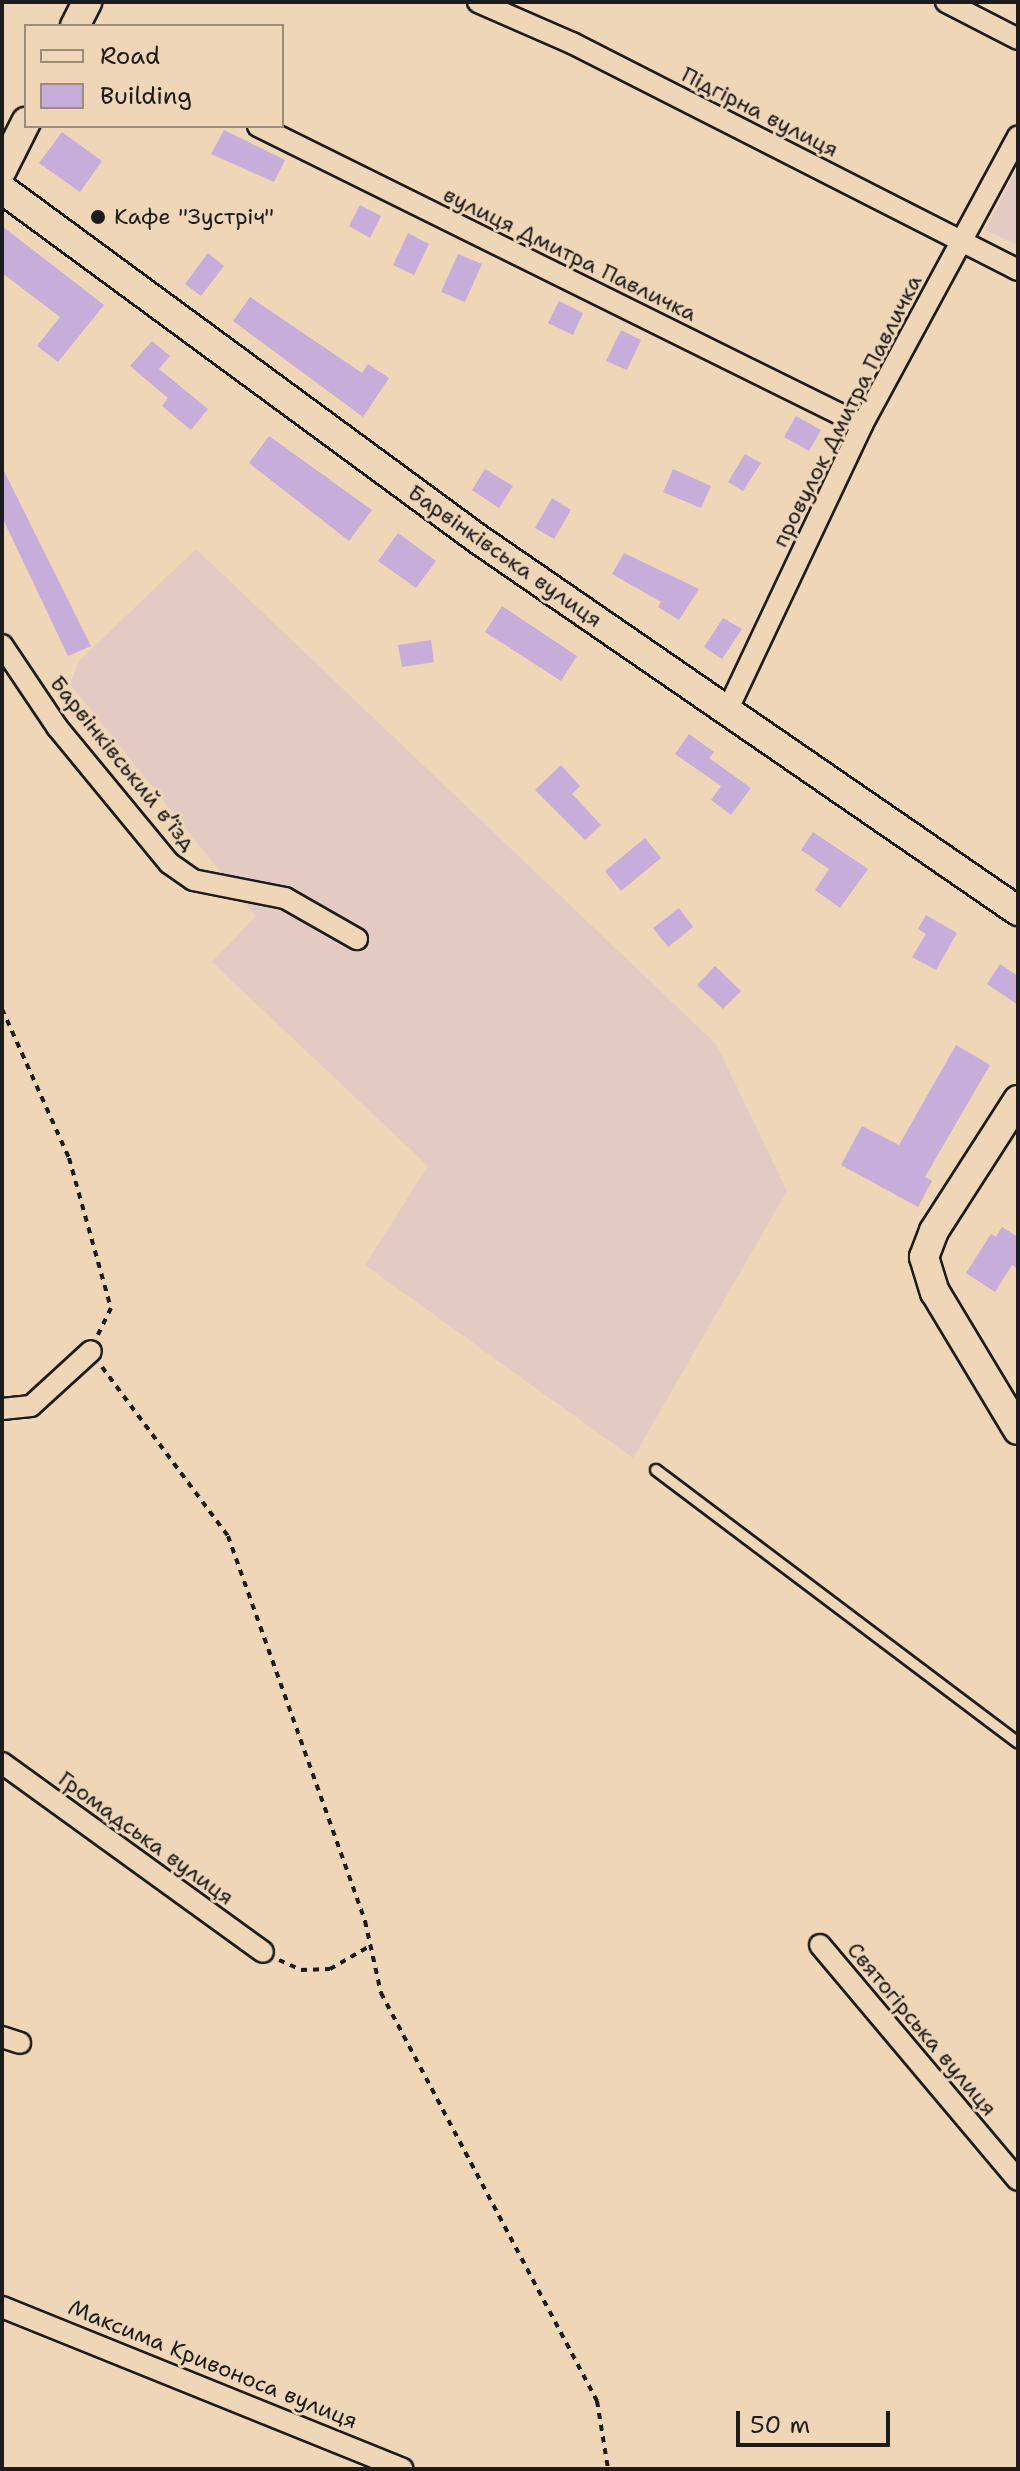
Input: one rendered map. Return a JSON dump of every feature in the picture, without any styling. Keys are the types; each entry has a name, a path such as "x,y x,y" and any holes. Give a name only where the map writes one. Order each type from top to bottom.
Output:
{"street":[{"path":"76,24 87,2"},
{"name":"Підгірна вулиця","path":"478,2 572,43 1018,270"},
{"path":"946,2 1018,39"},
{"path":"2,170 24,126"},
{"name":"вулиця Дмитра Павличка","path":"262,128 862,425"},
{"name":"провулок Дмитра Павличка","path":"727,711 862,425 1018,136"},
{"name":"Барвінківська вулиця","path":"2,189 478,539 1018,911"},
{"name":"Барвінківський в’їзд","path":"2,645 57,727 169,863 193,880 296,903 357,939"},
{"path":"1017,1102 934,1231 924,1257 935,1292 1018,1430"},
{"path":"2,1409 31,1406 91,1351"},
{"name":"Громадська вулиця","path":"2,1763 263,1952"},
{"name":"Святогірська вулиця","path":"820,1945 1018,2180"},
{"name":"Максима Кривоноса вулиця","path":"2,2307 399,2468"}],"lane":[{"path":"656,1470 1018,1743"}],"path":[{"path":"2,1009 69,1158 111,1308 91,1351 228,1536 371,1946 381,1993 597,2401 608,2469"},
{"path":"263,1952 301,1970 330,1969 371,1946"}],"shaded area":[{"path":"1018,167 1018,245 985,230"},
{"path":"196,549 716,1044 787,1191 633,1458 365,1265 428,1166 212,962 256,916 70,684 79,661"}],"building":[{"path":"224,130 285,160 274,182 211,154"},
{"path":"62,132 102,161 80,192 39,163"},
{"path":"360,205 381,216 370,238 349,226"},
{"path":"2,226 104,305 58,362 37,346 60,317 2,273"},
{"path":"408,233 429,244 414,275 393,265"},
{"path":"208,253 224,266 201,296 185,284"},
{"path":"458,254 482,264 465,302 441,292"},
{"path":"250,297 362,373 368,364 389,378 363,417 233,321"},
{"path":"559,301 583,313 573,335 548,323"},
{"path":"621,330 641,340 627,370 606,361"},
{"path":"152,341 170,356 159,369 208,409 191,430 162,406 168,398 130,366"},
{"path":"796,416 821,430 809,451 784,437"},
{"path":"269,436 372,510 349,541 249,463"},
{"path":"745,454 761,463 743,491 728,482"},
{"path":"2,467 91,646 68,656 2,517"},
{"path":"485,469 513,486 499,508 472,490"},
{"path":"673,469 711,486 701,508 663,492"},
{"path":"552,498 571,510 554,539 535,528"},
{"path":"398,533 436,561 416,588 378,561"},
{"path":"624,553 699,589 679,620 658,607 661,602 612,574"},
{"path":"502,606 577,656 561,681 485,632"},
{"path":"723,618 742,629 722,659 704,647"},
{"path":"431,640 434,662 402,667 398,645"},
{"path":"689,734 714,752 709,758 751,788 731,815 711,800 721,786 675,754"},
{"path":"561,765 580,786 572,794 601,825 585,840 535,790"},
{"path":"813,832 868,869 840,908 815,890 829,869 801,850"},
{"path":"645,838 661,858 621,891 605,871"},
{"path":"679,908 693,927 668,947 653,928"},
{"path":"926,915 957,933 936,970 912,957 926,934 918,929"},
{"path":"1000,964 1018,976 1018,1005 987,984"},
{"path":"715,966 741,991 723,1009 697,985"},
{"path":"956,1045 990,1065 925,1177 932,1181 918,1207 841,1165 862,1126 899,1145"},
{"path":"1002,1227 1018,1237 1018,1269 1012,1265 995,1292 966,1273 991,1234 996,1237"}],"place":[{"name":"Кафе \"Зустріч\"","path":"98,217"}]}
